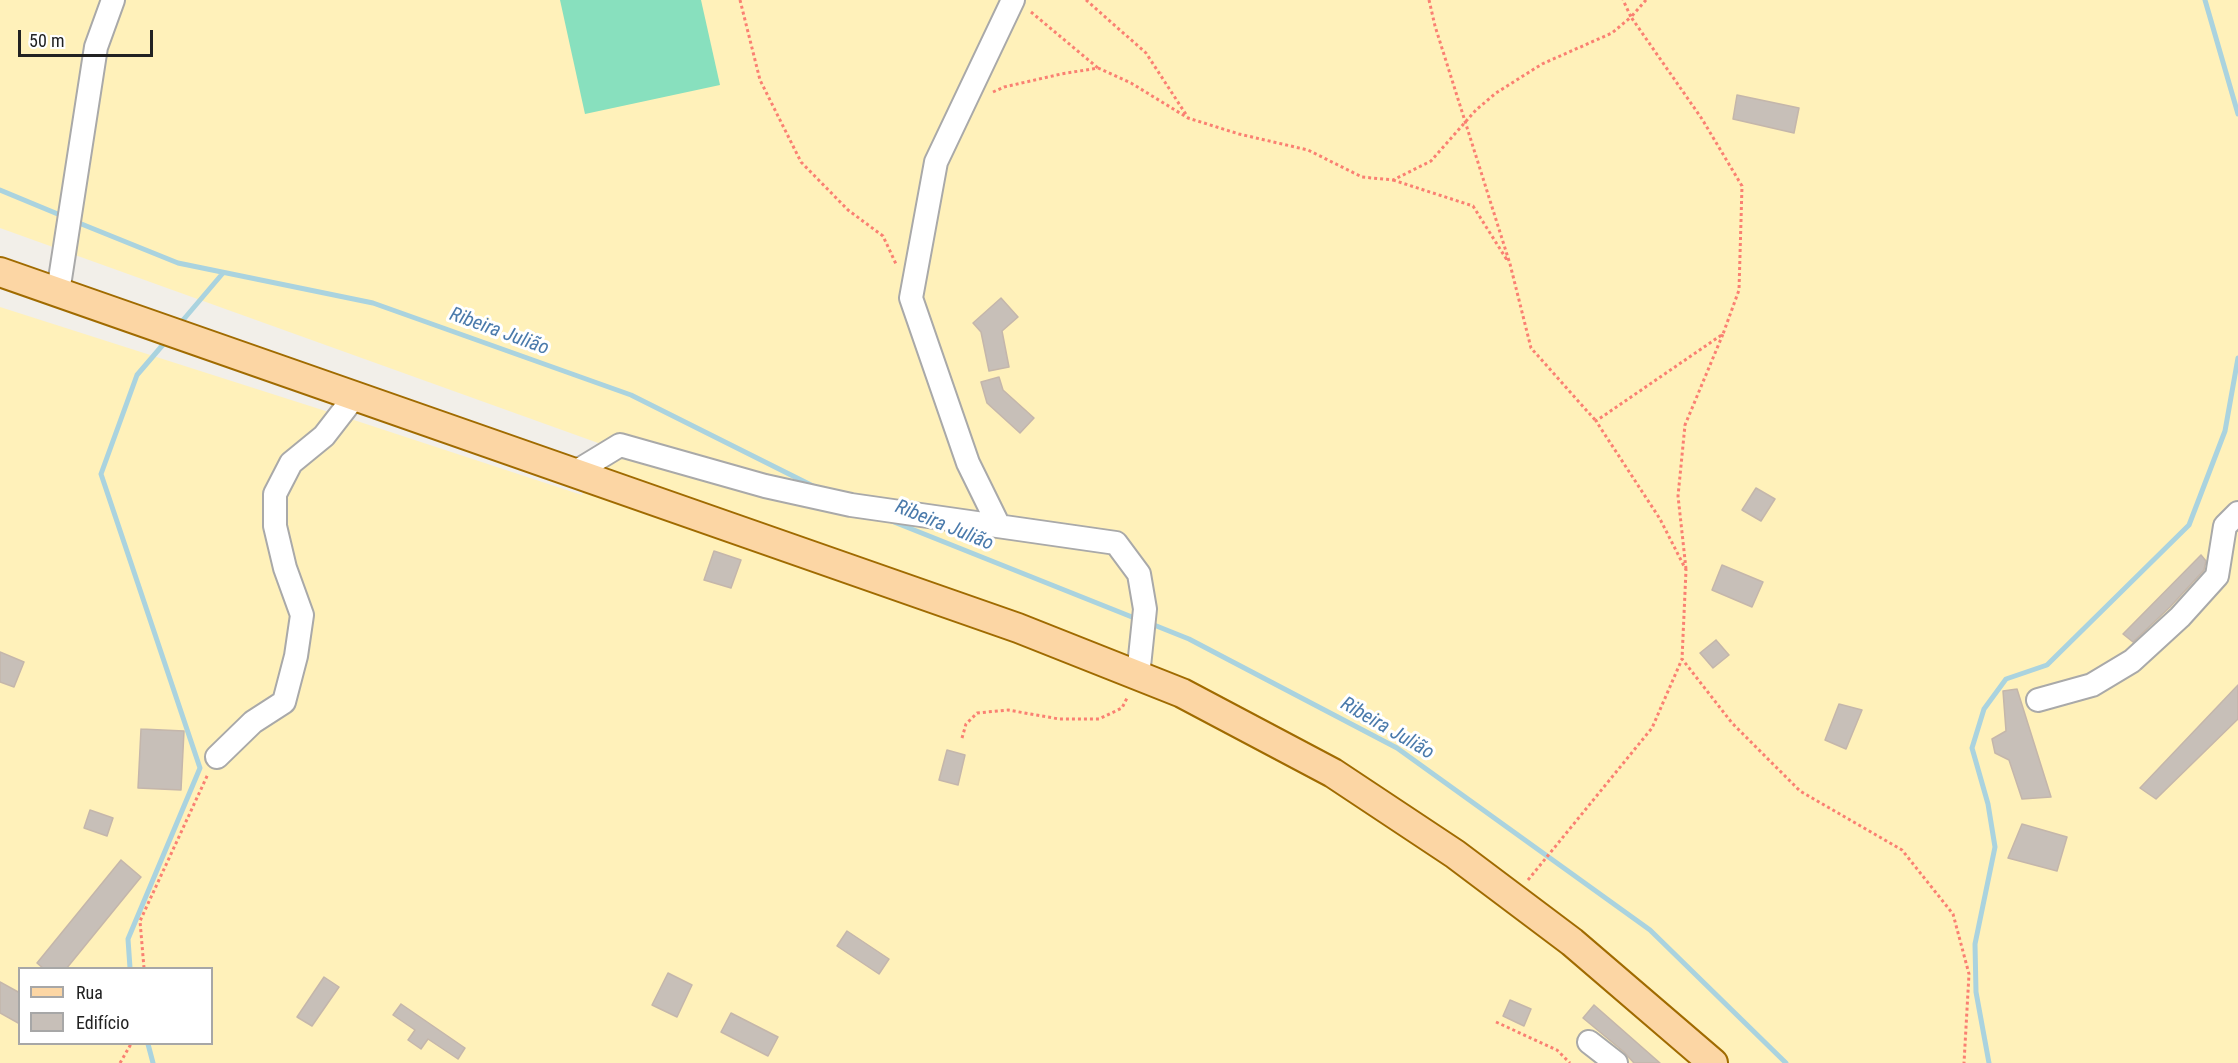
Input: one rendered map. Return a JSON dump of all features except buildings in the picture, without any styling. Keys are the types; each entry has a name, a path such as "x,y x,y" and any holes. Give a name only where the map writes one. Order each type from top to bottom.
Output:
{"main road":[{"path":"0,272 1018,628 1182,693 1333,773 1455,854 1572,942 1713,1063"}],"street":[{"path":"58,292 96,46 113,0"},
{"path":"998,524 968,463 911,298 936,162 960,108 1020,4"},
{"path":"217,757 253,722 284,702 296,656 302,615 285,568 275,526 275,494 291,464 324,436 355,396"},
{"path":"574,472 620,445 765,486 851,505 998,524 1116,543 1139,574 1145,609 1138,676"},
{"path":"2038,700 2092,685 2132,661 2180,616 2217,576 2225,526 2238,513"},
{"path":"1589,1042 1616,1063"}],"path":[{"path":"740,0 760,80 801,162 848,210 883,236 897,267"},
{"path":"1086,0 1146,53 1188,118"},
{"path":"1429,0 1510,264 1531,348 1596,421 1660,519 1686,570"},
{"path":"1514,898 1652,728 1682,659 1686,570 1678,496 1685,425 1739,290 1742,186 1702,119 1631,17 1623,0"},
{"path":"1393,180 1431,161 1465,122 1496,93 1532,70 1612,33 1646,0"},
{"path":"1020,4 1098,68 1131,83 1188,118 1239,134 1308,150 1362,177 1393,180 1473,206 1510,264"},
{"path":"960,108 1004,87 1098,68"},
{"path":"1596,421 1723,333"},
{"path":"1682,659 1732,723 1800,791 1902,850 1953,914 1970,974 1964,1063"},
{"path":"962,738 966,724 977,713 1008,710 1059,719 1099,719 1122,708 1138,676"},
{"path":"144,967 140,921 217,757"},
{"path":"1496,1022 1557,1050 1570,1063"},
{"path":"120,1063 130,1045"}],"sand":[{"path":"0,0 2238,0 2238,1063 0,1063 0,307 582,495 601,444 0,228"}],"green space":[{"path":"560,0 701,0 720,85 585,114"}],"waterway":[{"path":"2205,0 2238,114"},
{"name":"Ribeira Julião","path":"0,190 65,217"},
{"name":"Ribeira Julião","path":"74,221 178,263 373,303 631,395 815,487"},
{"path":"178,326 223,273"},
{"path":"130,967 128,939 200,768 101,474 137,375 167,340"},
{"path":"1989,1063 1976,992 1975,944 1995,847 1988,804 1972,748 1984,709 2006,679 2047,665 2189,525 2225,431 2238,358"},
{"name":"Ribeira Julião","path":"889,520 1137,619"},
{"name":"Ribeira Julião","path":"1149,623 1189,639 1397,748 1650,930 1786,1063"},
{"path":"148,1045 153,1063"}]}
